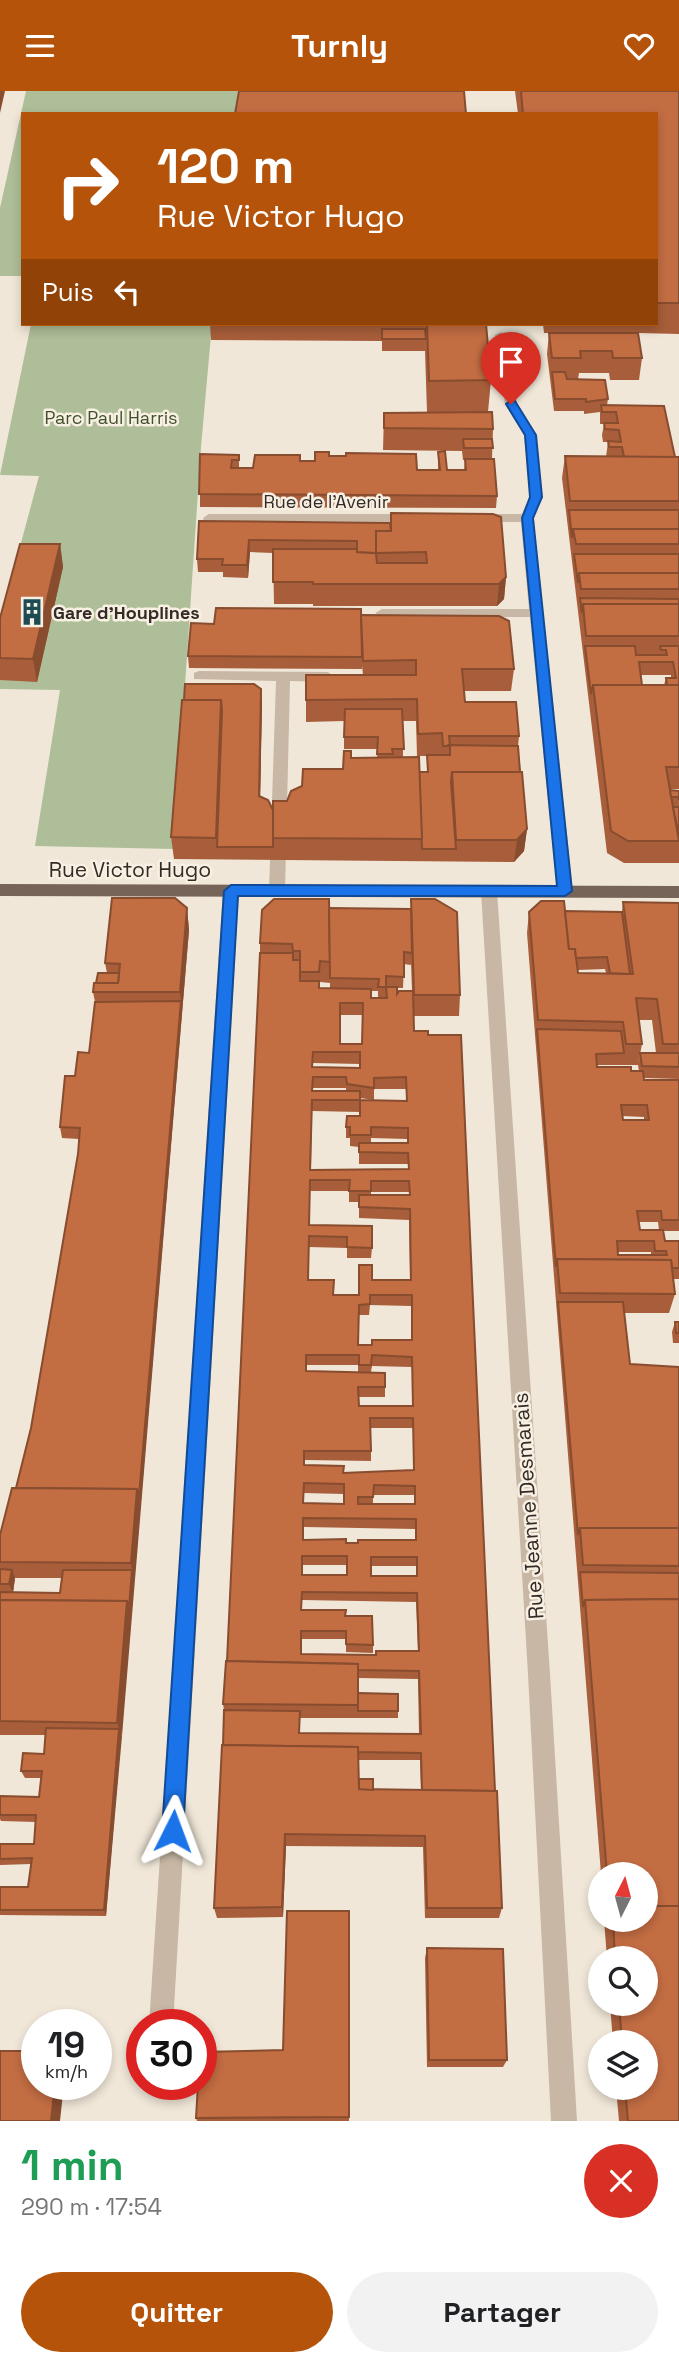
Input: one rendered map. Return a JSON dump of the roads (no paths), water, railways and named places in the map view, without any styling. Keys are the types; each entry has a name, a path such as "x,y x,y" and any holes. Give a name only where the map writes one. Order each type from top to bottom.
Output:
{"main road":[{"name":"Rue Victor Hugo","path":"0,890 679,892"}],"street":[{"path":"501,335 511,404 530,435 536,497 527,518 565,891"},
{"name":"Rue de l'Avenir","path":"209,518 433,518"},
{"path":"461,518 527,518"},
{"path":"382,613 536,613"},
{"path":"199,676 339,677"},
{"path":"277,891 283,677"},
{"path":"162,2009 231,891"},
{"name":"Rue Jeanne Desmarais","path":"489,891 539,1674 564,2121"}],"place":[{"name":"Gare d'Houplines","path":"32,612"}],"park label":[{"name":"Parc Paul Harris","path":"111,417"}]}
